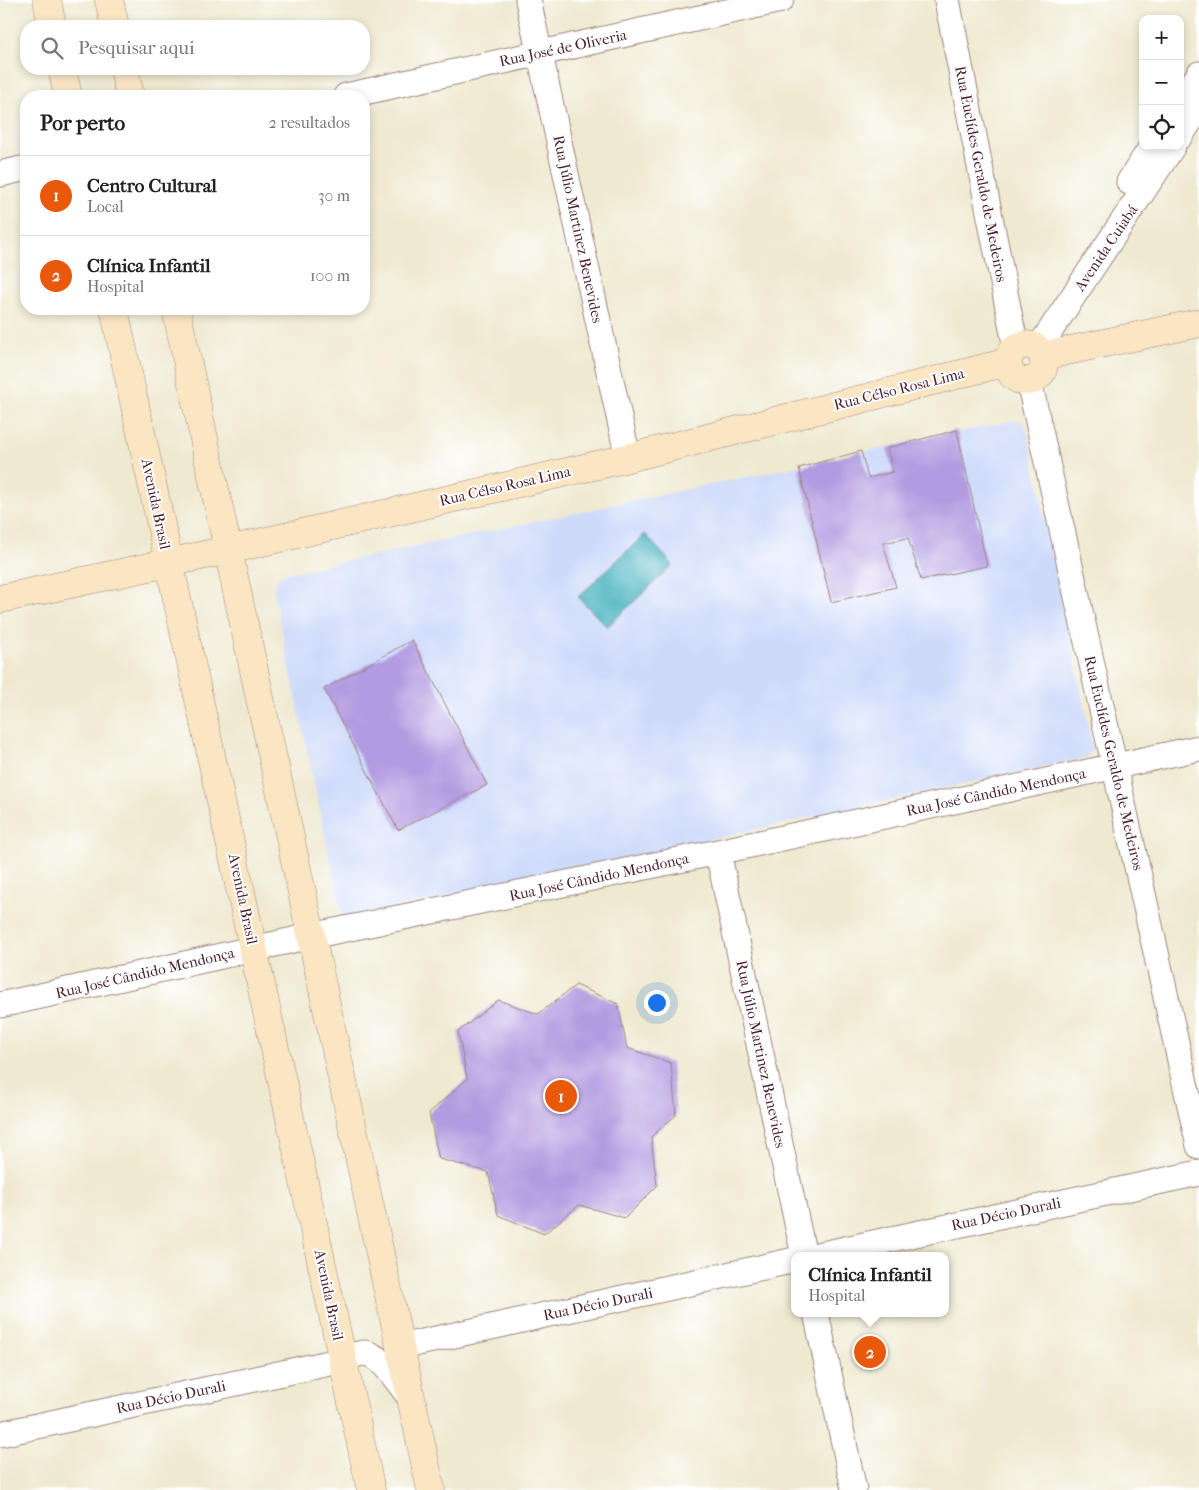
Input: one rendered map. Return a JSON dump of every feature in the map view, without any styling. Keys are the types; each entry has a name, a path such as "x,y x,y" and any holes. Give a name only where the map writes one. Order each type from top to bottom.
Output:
{"street":[{"path":"47,0 51,20"},
{"path":"109,0 114,20"},
{"name":"Rua Júlio Martinez Benevides","path":"528,0 628,458"},
{"name":"Rua José de Oliveria","path":"370,91 781,0"},
{"name":"Rua Euclídes Geraldo de Medeiros","path":"947,0 1026,352"},
{"path":"1184,97 1199,74"},
{"path":"63,75 67,90"},
{"path":"125,75 129,90"},
{"path":"1184,130 1199,108"},
{"name":"Avenida Cuiabá","path":"1026,352 1150,150"},
{"name":"Avenida Cuiabá","path":"1026,352 1170,150"},
{"path":"0,174 20,169"},
{"name":"Avenida Brasil","path":"115,315 371,1490"},
{"path":"177,315 431,1490"},
{"name":"Rua Célso Rosa Lima","path":"0,599 228,550 628,458 1026,352 1199,323"},
{"path":"1026,352 1010,370 1014,376 1021,380 1029,381"},
{"name":"Rua Euclídes Geraldo de Medeiros","path":"1029,381 1199,1146"},
{"name":"Rua José Cândido Mendonça","path":"0,1005 311,936 718,852 1199,748"},
{"name":"Rua Júlio Martinez Benevides","path":"718,852 803,1252"},
{"name":"Rua Décio Durali","path":"831,1252 1199,1172"},
{"name":"Rua Décio Durali","path":"400,1347 791,1261"},
{"path":"817,1317 854,1490"},
{"name":"Rua Décio Durali","path":"0,1434 342,1360 363,1353 372,1354 381,1362 411,1399"}],"shaded area":[{"path":"1017,420 1026,425 1093,749 1085,758 343,919 273,590 280,575"}],"water":[{"path":"645,534 673,565 607,627 578,597"}],"building":[{"path":"957,430 987,566 921,580 908,538 883,543 896,587 831,602 799,468 861,451 868,478 893,472 887,448"},
{"path":"412,640 487,785 398,830 324,689"},
{"path":"576,985 618,1004 627,1048 671,1063 676,1115 651,1137 657,1186 625,1218 579,1205 544,1234 498,1215 488,1172 439,1159 429,1113 467,1079 458,1032 498,1000 538,1014"}],"place":[{"name":"Centro Cultural","path":"561,1096"},
{"name":"Clínica Infantil","path":"870,1352"}]}
